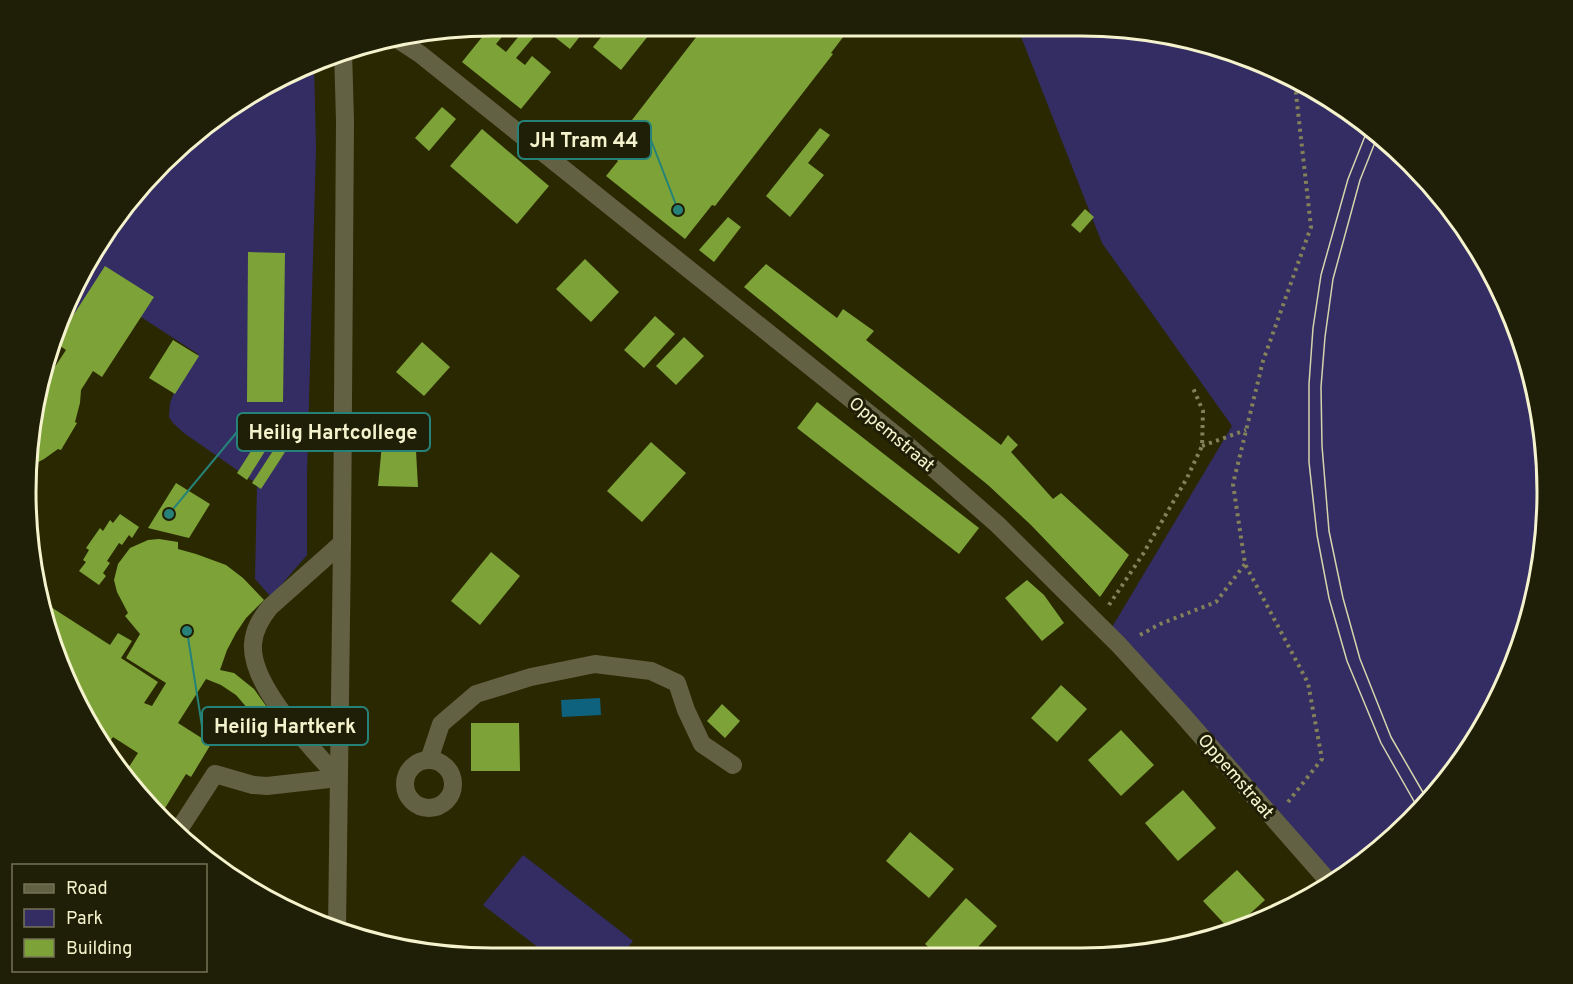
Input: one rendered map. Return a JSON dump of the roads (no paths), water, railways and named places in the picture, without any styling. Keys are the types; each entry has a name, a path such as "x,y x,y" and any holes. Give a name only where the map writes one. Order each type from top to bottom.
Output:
{"street":[{"name":"Oppemstraat","path":"405,45 429,61 897,436 998,525 1119,645 1325,877"},
{"path":"337,921 342,543 345,121 343,61"},
{"path":"338,778 271,696 261,679 253,646 261,617 342,543"},
{"path":"429,760 441,724 476,694 531,677 595,664 651,671 677,683 686,710 702,744 733,765"},
{"path":"182,826 215,774 253,785 267,786 338,778"}],"water":[{"path":"600,698 601,715 562,717 561,700"}],"tram line":[{"path":"1365,135 1348,179 1321,275 1313,328 1309,384 1309,462 1317,535 1329,598 1347,661 1381,743 1415,802"},
{"path":"1375,143 1360,180 1333,279 1321,387 1322,446 1329,531 1343,598 1360,659 1391,737 1424,793"}],"place":[{"name":"JH Tram 44","path":"678,210"},
{"name":"Heilig Hartcollege","path":"169,514"},
{"name":"Heilig Hartkerk","path":"187,631"}]}
